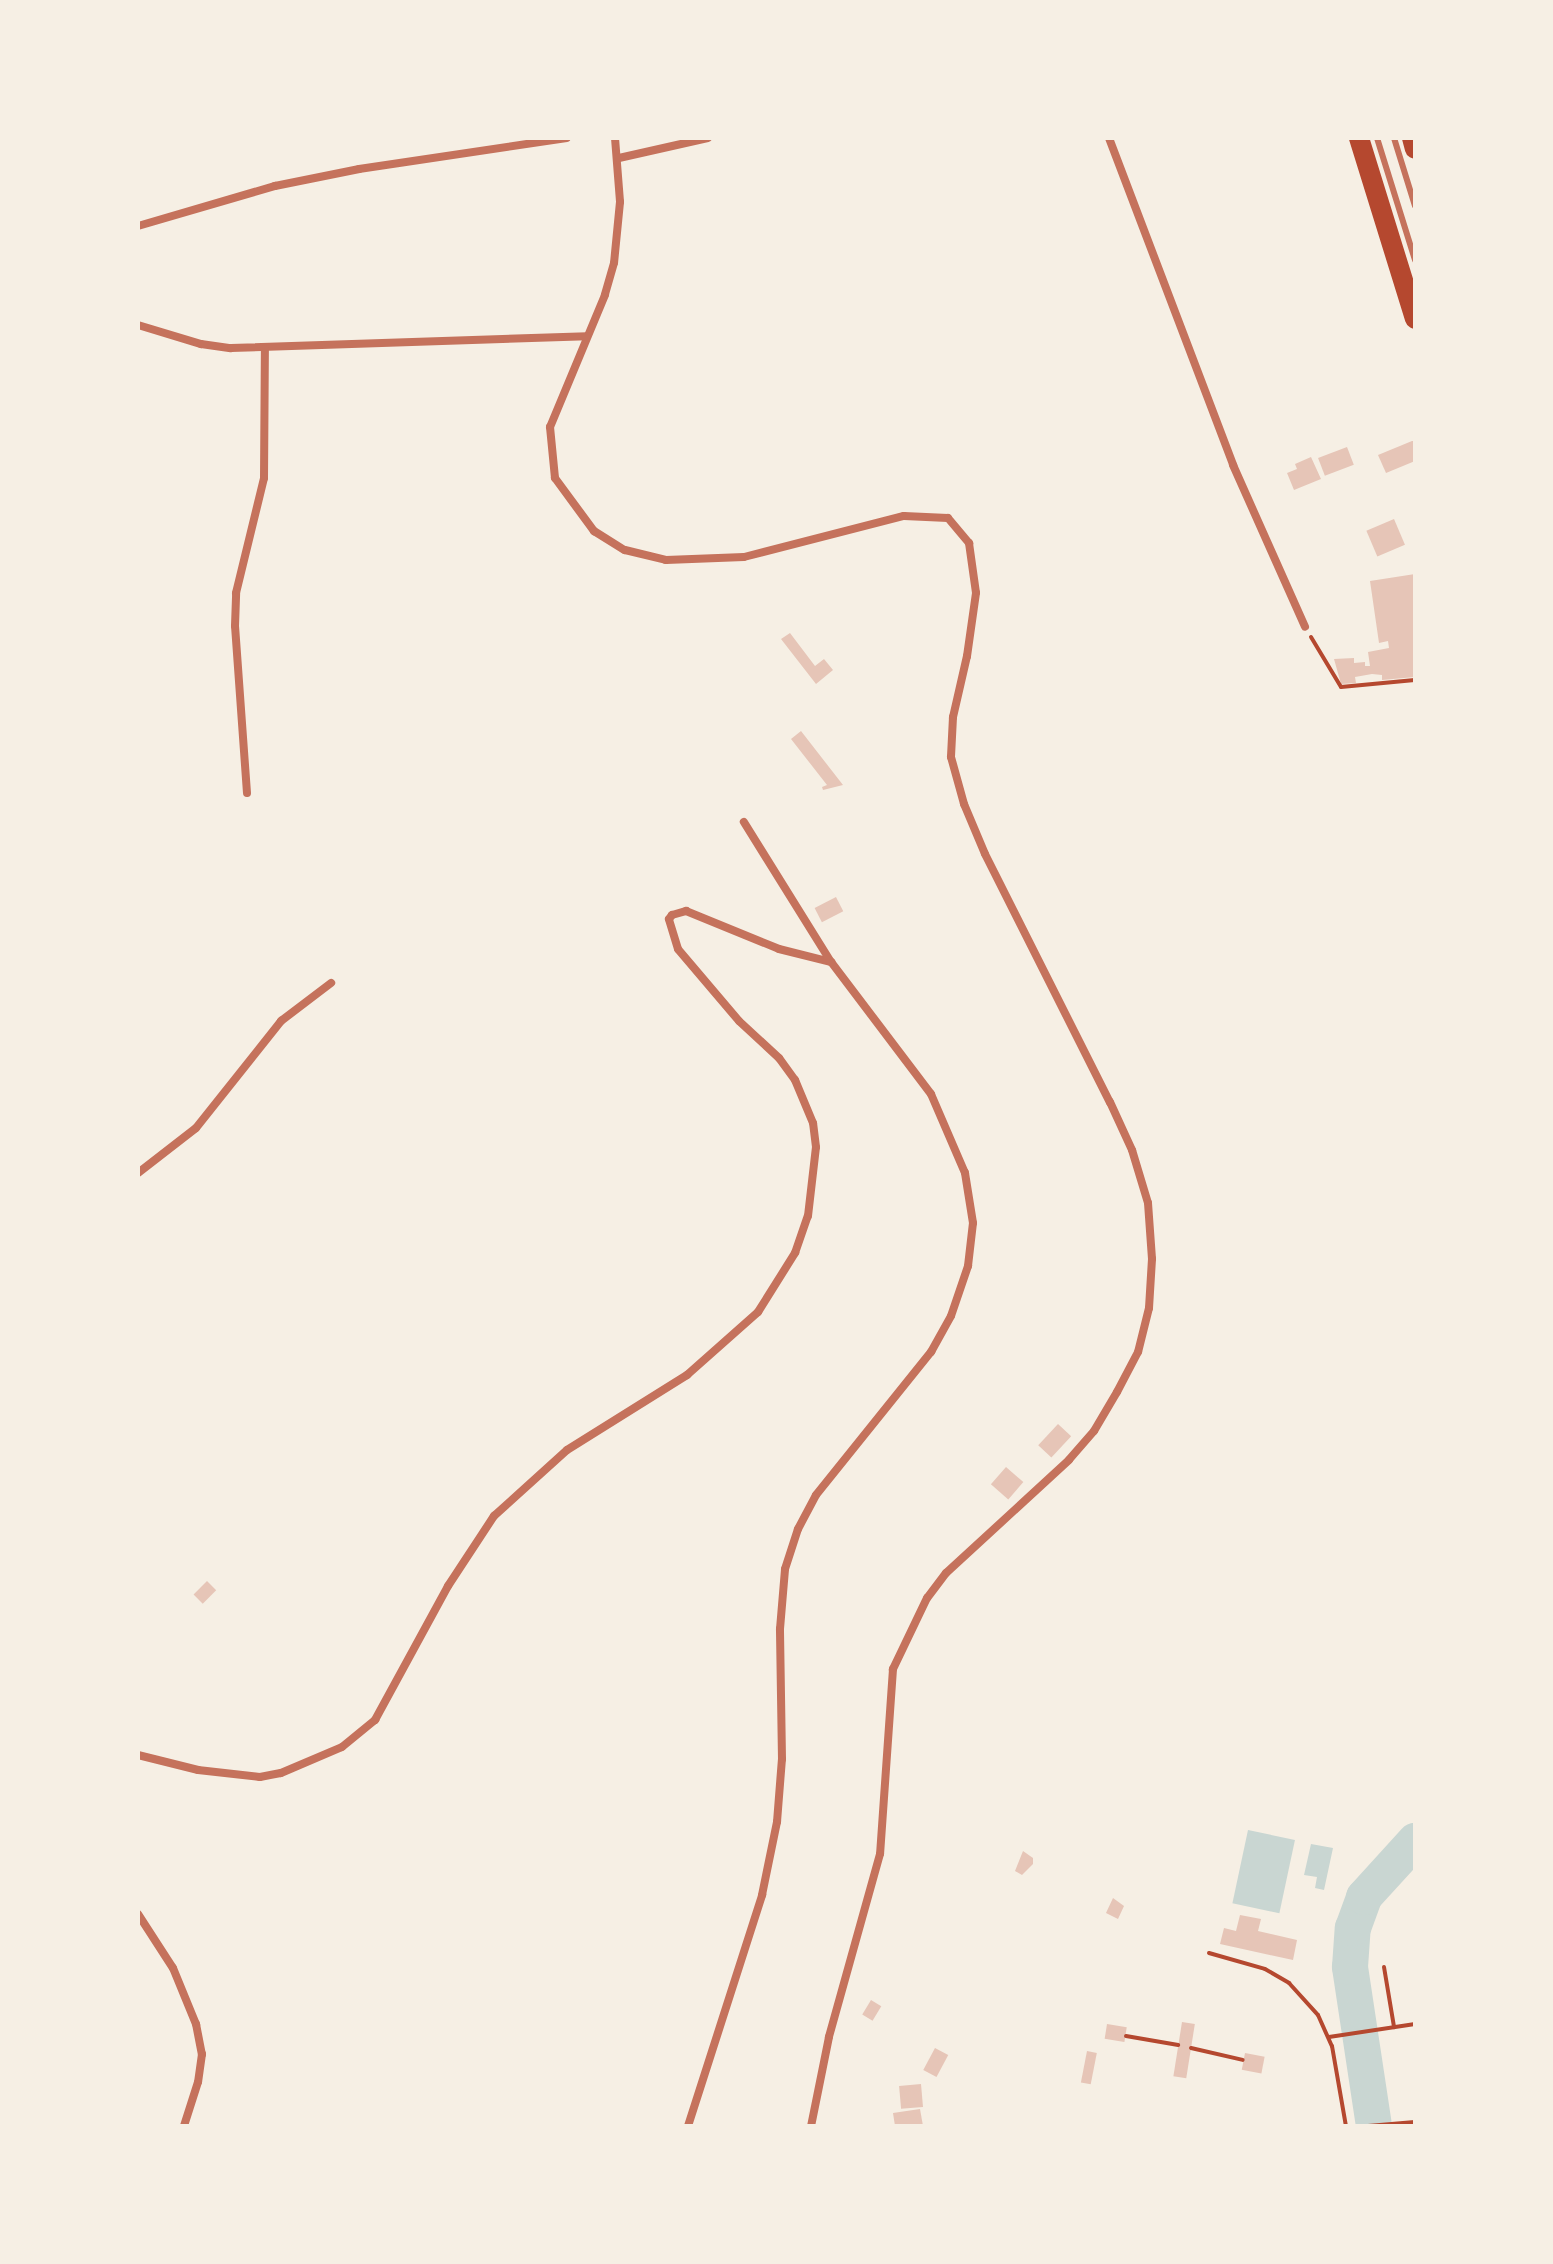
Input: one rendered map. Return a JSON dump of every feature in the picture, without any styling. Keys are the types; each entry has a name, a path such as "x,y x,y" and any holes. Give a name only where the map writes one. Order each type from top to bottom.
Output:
{"main road":[{"path":"1359,138 1415,319"},
{"path":"1412,138 1415,149"}],"street":[{"path":"138,226 275,186 359,169 567,138"},
{"path":"615,138 619,158 618,232 614,263 550,427 550,454 555,478 594,531 625,550 666,560 744,557 904,516 948,518 969,543 976,593 967,656 953,717 955,769 985,854 1132,1150 1148,1203 1152,1259 1149,1308 1138,1352 1117,1392 1094,1431 1069,1460 946,1573 927,1598 893,1669 880,1854 829,2037 811,2126"},
{"path":"619,158 708,138"},
{"path":"1109,138 1233,465 1305,627"},
{"path":"138,325 201,344 265,349 587,336"},
{"path":"247,793 235,626 236,593 264,478 265,349"},
{"path":"688,2126 762,1895 777,1822 782,1759 780,1629 785,1569 798,1529 816,1495 931,1352 951,1316 968,1266 971,1210 965,1173 946,1123 907,1059 831,962 744,822"},
{"path":"138,1755 208,1772 260,1777 281,1773 342,1747 375,1720 448,1586 494,1516 567,1450 687,1375 758,1312 795,1253 808,1216 816,1147 813,1123 795,1080 779,1058 739,1021 678,949 669,919 680,911 686,911 714,919 779,949 831,962"},
{"path":"138,1173 196,1128 281,1021 331,983"},
{"path":"138,1914 173,1968 196,2024 202,2054 198,2082 184,2126"}],"lane":[{"path":"1377,138 1415,260"},
{"path":"1394,138 1415,206"}],"path":[{"path":"1305,627 1341,687 1415,680"},
{"path":"1209,1953 1238,1958 1289,1983 1318,2015 1329,2037 1345,2126 1311,2126"},
{"path":"1384,1967 1394,2027"},
{"path":"1329,2037 1415,2024"},
{"path":"1126,2036 1178,2045"},
{"path":"1191,2048 1243,2060"},
{"path":"1368,2126 1415,2122"}],"shaded area":[{"path":"1248,1830 1295,1840 1279,1913 1232,1903"},
{"path":"1311,1844 1333,1848 1324,1890 1315,1888 1317,1877 1304,1875"}],"building":[{"path":"1415,441 1415,461 1386,473 1378,455"},
{"path":"1347,447 1354,465 1325,476 1318,458"},
{"path":"1311,457 1321,479 1294,490 1287,473 1297,469 1295,464"},
{"path":"1394,519 1405,545 1377,556 1366,531"},
{"path":"1415,574 1415,677 1382,680 1382,675 1372,674 1355,677 1356,683 1341,684 1334,659 1354,658 1354,663 1365,662 1365,666 1370,666 1368,652 1389,648 1388,641 1379,643 1370,581"},
{"path":"790,633 815,666 824,659 833,670 816,684 781,639"},
{"path":"801,731 843,785 823,790 822,787 827,785 791,739"},
{"path":"836,897 843,911 822,922 815,908"},
{"path":"1058,1424 1071,1436 1051,1457 1038,1445"},
{"path":"1006,1467 1023,1482 1008,1499 991,1484"},
{"path":"207,1581 216,1590 203,1604 194,1594"},
{"path":"1023,1851 1033,1858 1033,1864 1022,1875 1015,1871"},
{"path":"1113,1898 1124,1906 1118,1919 1106,1913"},
{"path":"1240,1915 1261,1919 1258,1931 1297,1940 1293,1960 1220,1944 1224,1928 1236,1931"},
{"path":"871,2000 881,2006 873,2021 862,2015"},
{"path":"1182,2022 1195,2024 1186,2078 1173,2076"},
{"path":"1107,2024 1127,2027 1124,2042 1105,2039"},
{"path":"935,2048 948,2055 937,2077 923,2070"},
{"path":"1087,2051 1097,2053 1091,2084 1081,2082"},
{"path":"1245,2053 1265,2057 1261,2074 1242,2070"},
{"path":"921,2084 923,2107 901,2109 899,2086"},
{"path":"920,2109 923,2126 895,2126 893,2113"}],"waterway":[{"path":"1374,2126 1350,1967 1353,1928 1364,1897 1415,1841"}]}
